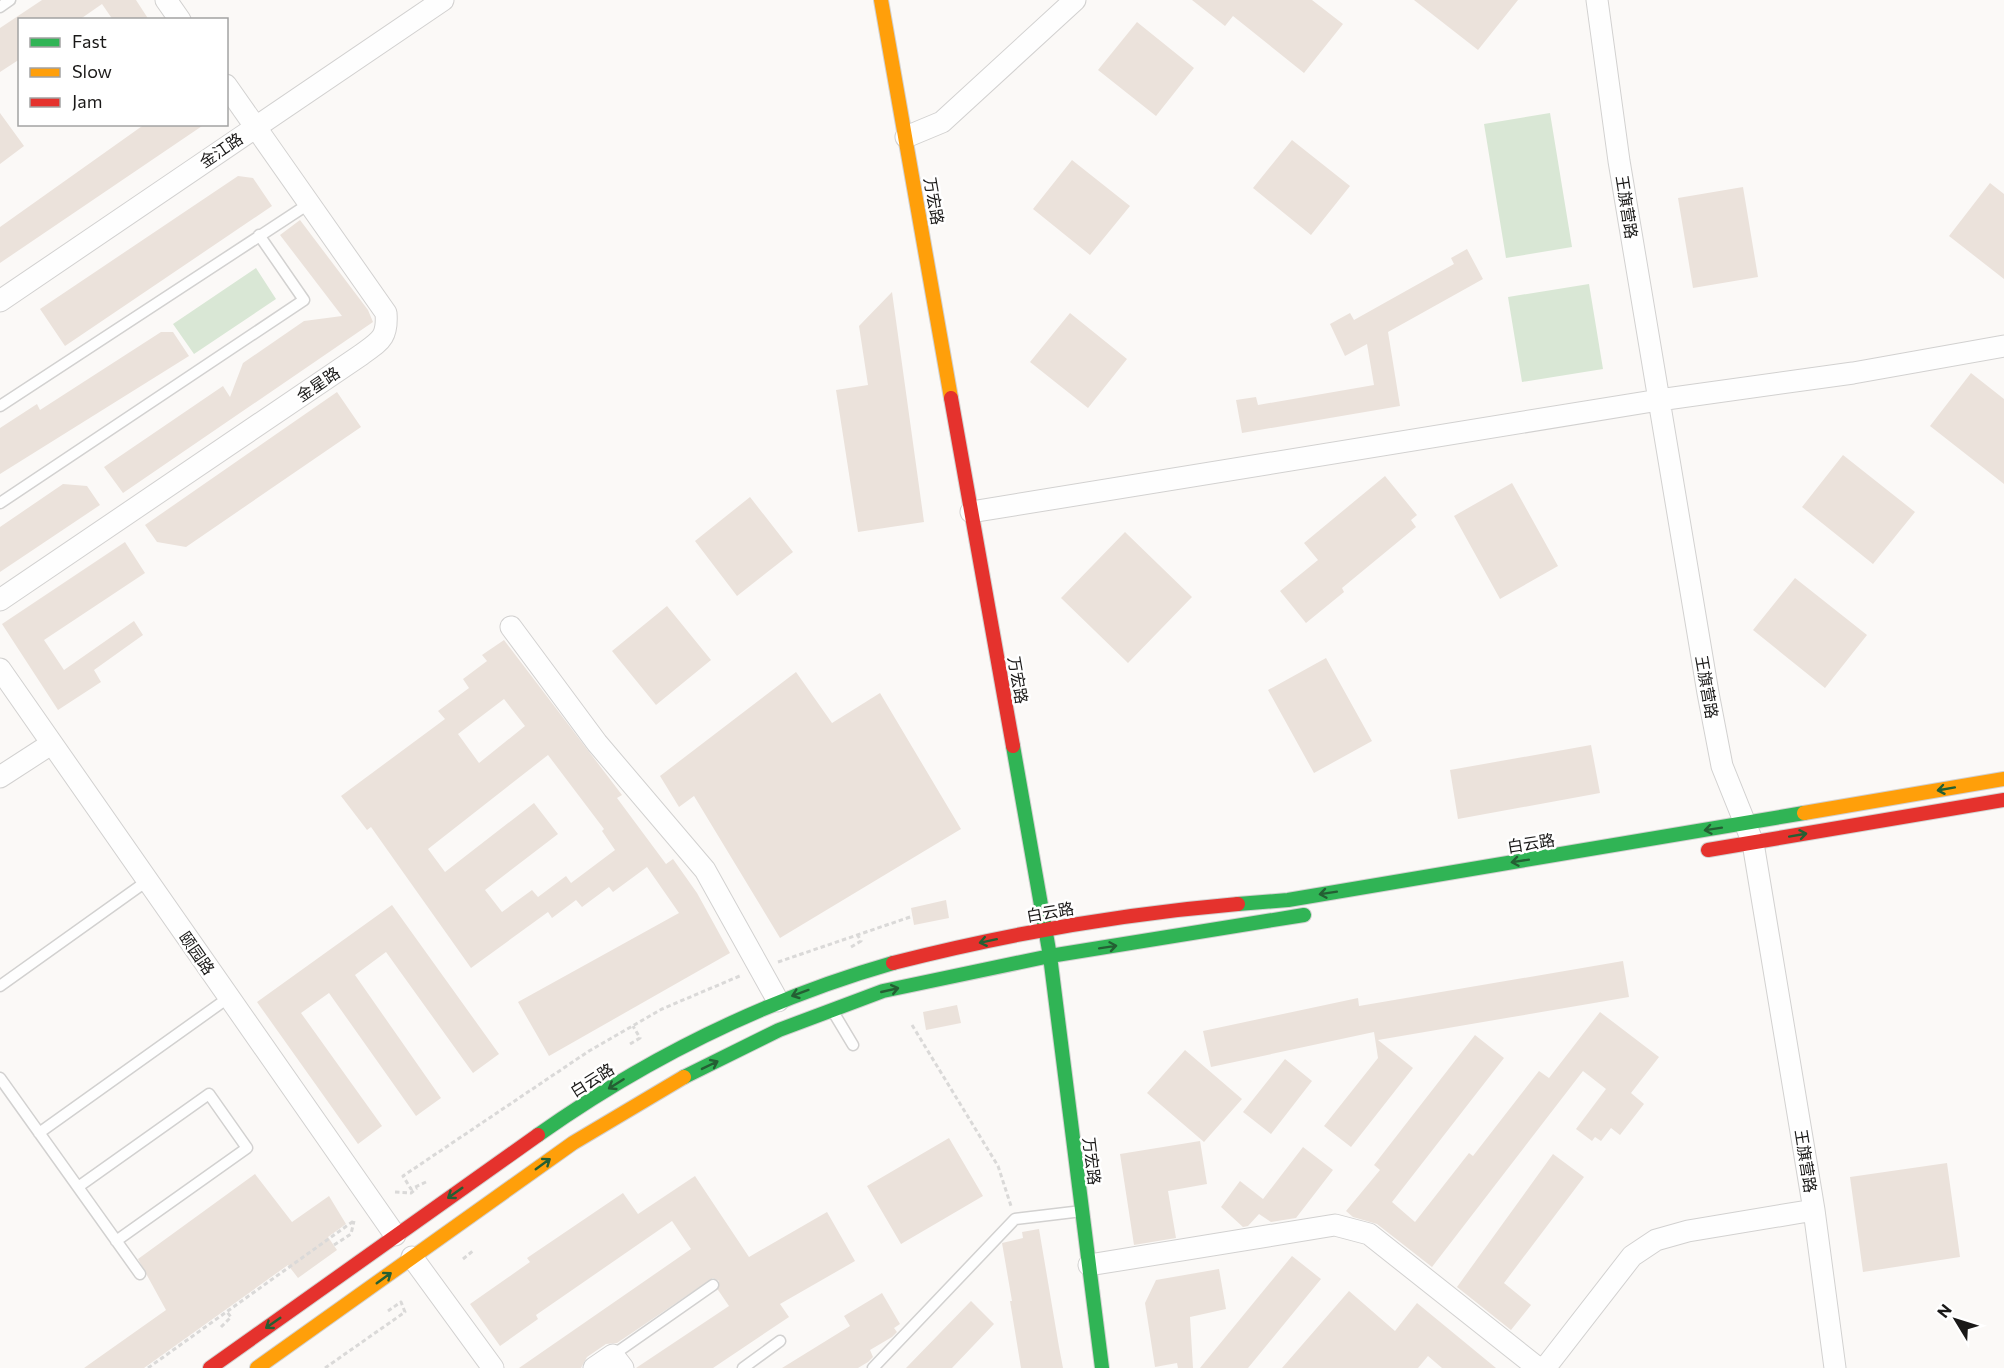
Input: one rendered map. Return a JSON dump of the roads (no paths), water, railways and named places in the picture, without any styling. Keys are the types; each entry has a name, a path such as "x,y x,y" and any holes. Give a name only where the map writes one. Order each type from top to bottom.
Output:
{"main road":[{"name":"万宏路","path":"881,0 1050,956 1102,1368"},
{"name":"白云路","path":"1694,852 1750,833 2004,779"},
{"name":"白云路","path":"210,1368 570,1112 666,1054 778,1001 886,966 1045,929 1201,906 1288,900 1750,833 2004,800"},
{"path":"257,1368 573,1143 678,1080 779,1030 883,991 1050,956 1320,913"}],"street":[{"path":"166,0 179,18"},
{"name":"金江路","path":"0,301 443,0"},
{"path":"906,137 942,122 1076,0"},
{"name":"王旗营路","path":"1597,0 1619,161 1722,766 1750,833 1814,1210 1835,1368"},
{"name":"金星路","path":"0,600 380,342 387,331 386,314 228,88"},
{"path":"971,512 1659,400 1853,373 2004,346"},
{"path":"511,627 597,743 705,870 778,1001"},
{"name":"颐园路","path":"0,669 395,1235"},
{"path":"0,777 51,744"},
{"path":"1545,1368 1632,1256 1656,1240 1688,1231 1814,1210"},
{"path":"1089,1265 1335,1225 1370,1234 1539,1368"},
{"path":"412,1257 493,1368"},
{"path":"594,1368 618,1361"}],"lane":[{"path":"0,7 10,0"},
{"path":"0,406 259,235 310,204"},
{"path":"0,503 304,300 259,235"},
{"path":"0,986 147,881"},
{"path":"39,1133 228,998"},
{"path":"832,1010 853,1045"},
{"path":"0,1078 140,1274"},
{"path":"78,1187 209,1094 247,1148 116,1241"},
{"path":"873,1368 1015,1219 1082,1211"},
{"path":"618,1361 713,1285"},
{"path":"743,1368 780,1341"}]}
